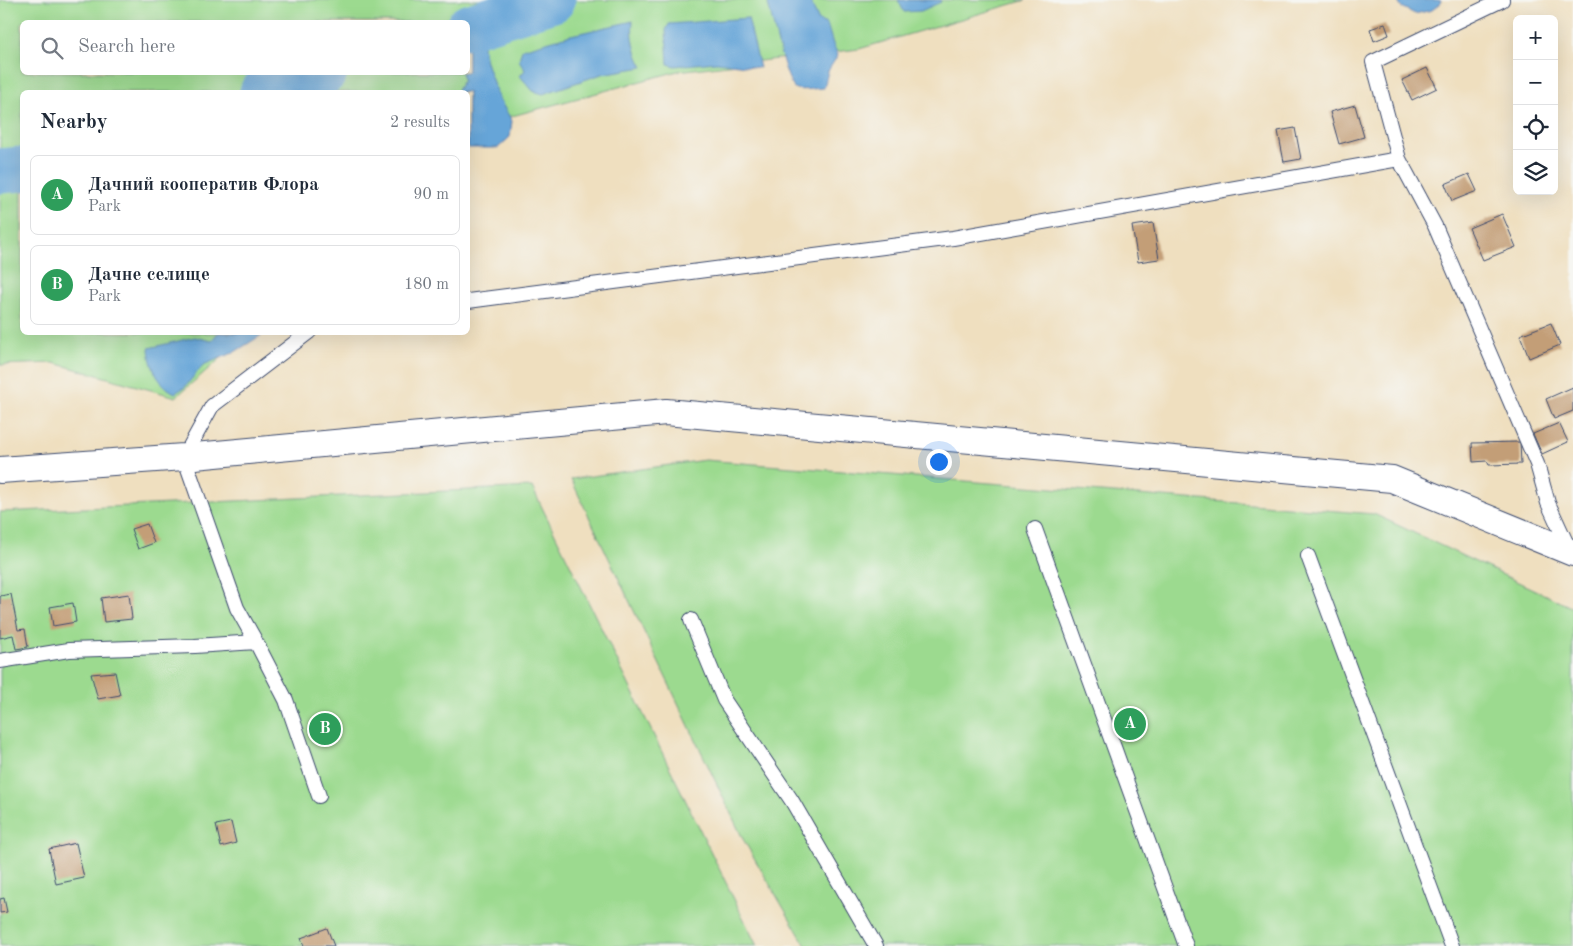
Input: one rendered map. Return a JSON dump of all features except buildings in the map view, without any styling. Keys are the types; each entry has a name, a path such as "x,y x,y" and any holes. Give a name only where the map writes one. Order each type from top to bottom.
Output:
{"street":[{"path":"0,470 184,457 666,412 1392,479 1572,552"}],"lane":[{"path":"1502,0 1373,62 1399,160 1435,226 1537,464 1548,503 1572,552"},
{"path":"470,301 953,238 1399,160"},
{"path":"305,335 212,406 184,457 237,608 286,700 319,796"},
{"path":"1035,529 1186,946"},
{"path":"1308,556 1452,946"},
{"path":"691,620 724,700 792,802 876,946"},
{"path":"0,661 69,650 256,642"}],"green space":[{"path":"0,0 1026,0 859,49 678,71 470,127 470,90 20,90 20,335 248,335 176,397 54,363 0,365"},
{"path":"705,460 1374,514 1573,608 1573,946 806,946 743,839 571,479"},
{"path":"532,487 757,946 0,946 0,512"}],"water":[{"path":"770,0 811,0 819,21 827,24 838,55 828,71 824,88 799,90 792,85 776,36 768,4"},
{"path":"898,0 940,0 941,2 921,11 904,12"},
{"path":"1397,0 1441,0 1440,4 1432,10 1415,14 1401,7"},
{"path":"748,18 760,68 717,62 675,66 668,64 666,30 669,24"},
{"path":"633,21 634,45 643,67 602,74 543,94 533,91 520,76 525,70 519,60 522,49 571,35"},
{"path":"470,28 475,29 481,36 486,62 498,97 512,121 510,137 498,148 470,148 470,90 457,90 463,80 462,75 470,75"},
{"path":"216,335 262,335 233,353 203,365 185,387 175,393 169,390 153,368 149,348 195,337 211,341"}],"waterway":[{"path":"470,26 553,0"},
{"path":"268,90 316,75"},
{"path":"0,171 20,169"}],"place":[{"name":"Дачний кооператив Флора","path":"1130,724"},
{"name":"Дачне селище","path":"325,729"}]}
